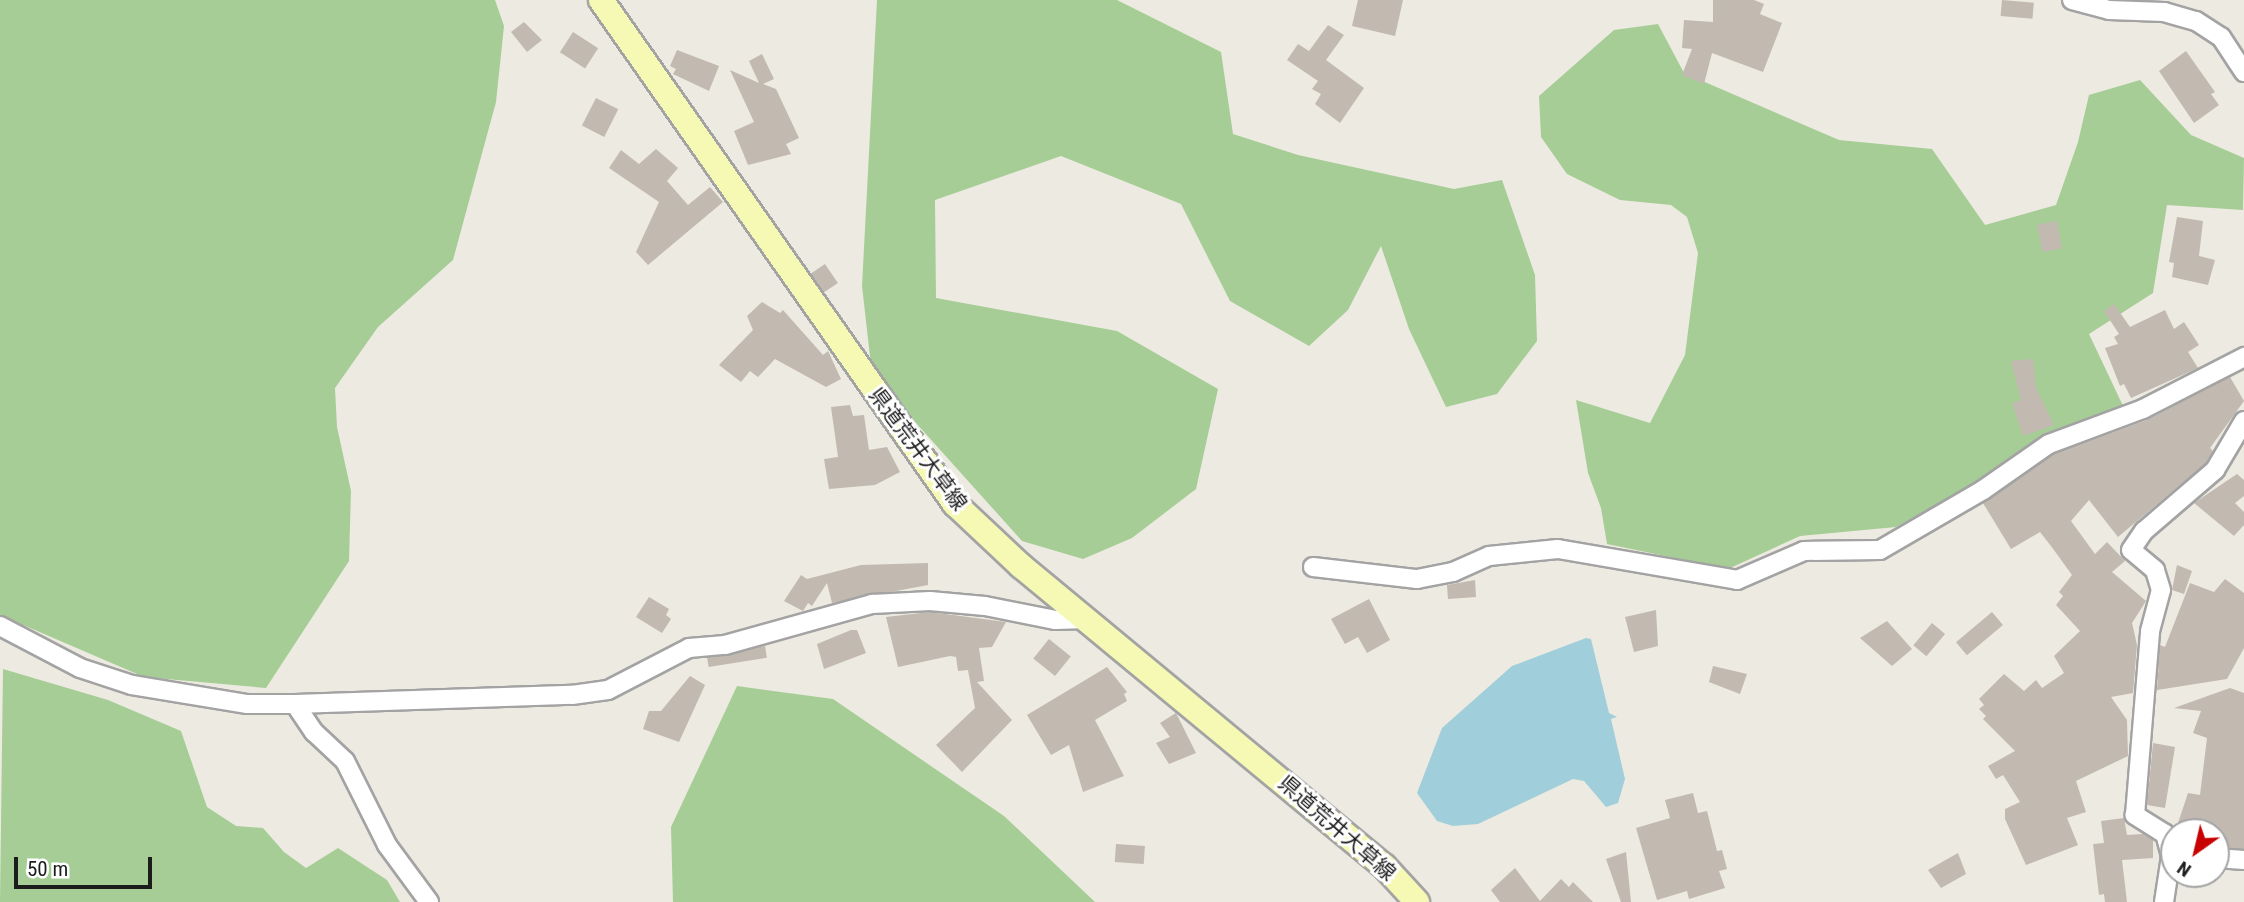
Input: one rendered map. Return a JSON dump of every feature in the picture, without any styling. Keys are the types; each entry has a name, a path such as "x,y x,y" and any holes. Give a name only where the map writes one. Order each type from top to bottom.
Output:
{"main road":[{"name":"県道荒井大草線","path":"601,0 955,504 1086,619 1374,857 1416,902"}],"street":[{"path":"2072,0 2109,10 2164,12 2196,21 2221,37 2244,72"},
{"path":"1313,566 1417,579 1452,572 1489,556 1558,549 1737,580 1804,551 1880,550 1975,496 2049,444 2143,409 2244,357"},
{"path":"2160,831 2135,815 2150,631 2161,590 2155,570 2131,550 2144,531 2215,470 2244,421"},
{"path":"0,626 80,668 132,685 247,704 295,704 572,695 608,690 689,648 725,645 872,604 930,601 985,606 1055,621 1086,619"},
{"path":"295,704 314,732 345,761 387,845 429,902"}],"green space":[{"path":"0,0 495,0 504,26 496,102 453,260 378,327 335,388 337,427 351,491 349,561 266,688 144,677 0,615"},
{"path":"877,0 1117,0 1221,52 1233,134 1298,155 1454,189 1502,180 1535,275 1537,341 1497,394 1446,407 1409,329 1381,246 1348,310 1309,346 1230,301 1181,204 1061,156 935,200 936,298 1117,331 1218,389 1196,489 1132,538 1083,559 1022,541 872,374 862,286"},
{"path":"1658,24 1684,73 1839,140 1932,149 1985,225 2056,205 2078,142 2089,95 2140,80 2191,135 2244,158 2243,210 2167,205 2153,293 2089,334 2124,408 2083,421 2013,456 1970,488 1896,527 1800,536 1728,569 1607,544 1601,508 1588,473 1576,400 1650,423 1685,355 1698,253 1687,217 1671,205 1620,200 1567,174 1541,137 1539,96 1614,30"},
{"path":"3,669 108,700 181,731 207,807 236,826 263,828 284,852 306,868 338,848 387,880 400,902 0,902"},
{"path":"737,686 833,699 1004,816 1095,902 673,902 671,827"}],"water":[{"path":"1586,638 1591,639 1609,713 1617,717 1611,719 1625,779 1618,803 1606,807 1584,781 1573,779 1478,824 1453,826 1437,821 1417,793 1442,728 1512,666"}],"building":[{"path":"1358,0 1403,0 1395,36 1352,26"},
{"path":"1713,0 1754,0 1764,4 1760,14 1782,23 1763,72 1712,53 1704,84 1682,75 1692,49 1682,48 1684,20 1713,22"},
{"path":"2002,0 2034,3 2032,19 2001,16"},
{"path":"524,22 542,40 527,52 511,32"},
{"path":"1328,25 1344,35 1326,60 1364,88 1340,123 1315,104 1321,94 1312,89 1318,81 1287,60 1298,44 1309,51"},
{"path":"573,32 598,48 585,68 560,52"},
{"path":"677,50 719,66 709,91 673,74 676,69 670,66"},
{"path":"2186,51 2215,92 2211,94 2219,105 2194,123 2159,71"},
{"path":"762,54 774,79 763,84 776,89 799,138 786,144 791,154 748,165 734,131 754,122 730,70 759,83 749,61"},
{"path":"596,98 618,109 604,137 582,126"},
{"path":"656,149 678,168 667,181 688,205 710,187 723,202 648,265 636,252 659,202 609,168 621,150 639,164"},
{"path":"2177,217 2203,221 2199,256 2215,260 2208,285 2172,277 2174,263 2169,262"},
{"path":"2057,221 2062,249 2042,252 2037,224"},
{"path":"825,264 838,283 824,293 811,274"},
{"path":"762,302 780,313 783,310 823,355 828,351 841,379 826,387 775,359 758,377 750,371 741,382 719,365 753,330 747,316"},
{"path":"2114,304 2130,327 2165,310 2174,329 2184,322 2199,345 2188,352 2198,368 2131,398 2124,384 2120,386 2105,348 2118,344 2114,337 2119,334 2104,311"},
{"path":"2033,359 2036,388 2054,425 2023,436 2012,403 2021,400 2011,361"},
{"path":"2230,377 2244,401 2210,448 2213,451 2206,463 2118,537 2089,500 2071,521 2095,554 2107,542 2125,561 2112,572 2146,601 2132,623 2137,645 2133,693 2111,697 2127,720 2128,756 2076,781 2086,812 2067,818 2078,845 2026,865 2005,819 2005,809 2020,802 2003,775 1996,779 1988,766 2015,751 1983,719 1986,716 1979,709 1984,705 1979,699 2004,674 2024,691 2036,680 2042,688 2064,673 2054,656 2080,631 2056,605 2063,596 2059,592 2072,575 2051,546 2040,532 2011,549 1983,503 2054,454 2147,420"},
{"path":"850,405 853,416 864,415 869,450 887,447 900,472 875,485 829,489 824,459 838,457 831,407"},
{"path":"2237,474 2244,480 2244,496 2235,503 2244,512 2244,525 2234,536 2194,503"},
{"path":"928,563 928,585 832,603 827,583 812,606 808,603 803,611 784,601 801,575 807,579 861,565"},
{"path":"2177,565 2192,571 2184,594 2172,590"},
{"path":"2225,579 2244,593 2244,648 2227,679 2157,690 2160,645 2165,647 2190,583 2214,592"},
{"path":"1475,580 1476,597 1448,599 1447,585"},
{"path":"649,597 669,609 666,615 671,619 662,633 636,617"},
{"path":"1369,599 1390,640 1367,653 1358,637 1345,644 1331,619"},
{"path":"1656,610 1658,646 1634,652 1625,617"},
{"path":"930,612 1006,622 992,647 979,648 984,681 977,682 1012,720 962,772 936,745 975,708 968,670 958,671 956,657 950,656 898,667 886,617"},
{"path":"1992,612 2003,625 1967,655 1956,642"},
{"path":"1887,621 1912,649 1892,666 1860,638"},
{"path":"1932,623 1945,634 1926,656 1913,645"},
{"path":"857,630 866,653 824,669 817,644"},
{"path":"1049,639 1071,657 1055,676 1033,658"},
{"path":"765,646 767,658 709,667 707,655"},
{"path":"1713,666 1747,674 1740,694 1709,682"},
{"path":"1107,667 1127,692 1124,694 1127,701 1095,720 1124,776 1083,792 1069,745 1051,755 1027,715"},
{"path":"690,676 705,685 679,742 643,729 649,711 661,711"},
{"path":"2230,688 2244,693 2244,849 2230,848 2230,818 2180,818 2188,793 2200,795 2207,738 2193,733 2201,711 2174,708"},
{"path":"1176,713 1196,753 1169,764 1156,743 1170,737 1160,723"},
{"path":"2153,743 2175,747 2165,808 2147,805"},
{"path":"1693,793 1698,813 1707,811 1717,851 1722,850 1727,869 1719,871 1725,888 1689,899 1687,891 1657,900 1636,828 1670,818 1665,800"},
{"path":"2124,818 2127,835 2143,834 2153,840 2153,858 2122,860 2127,902 2105,902 2104,894 2099,895 2093,844 2104,843 2101,821"},
{"path":"1116,844 1145,846 1144,864 1115,862"},
{"path":"1626,852 1631,902 1621,902 1606,859"},
{"path":"1958,853 1966,874 1941,888 1928,870"},
{"path":"1515,868 1540,901 1561,879 1569,887 1573,882 1593,902 1500,902 1491,890"}]}
